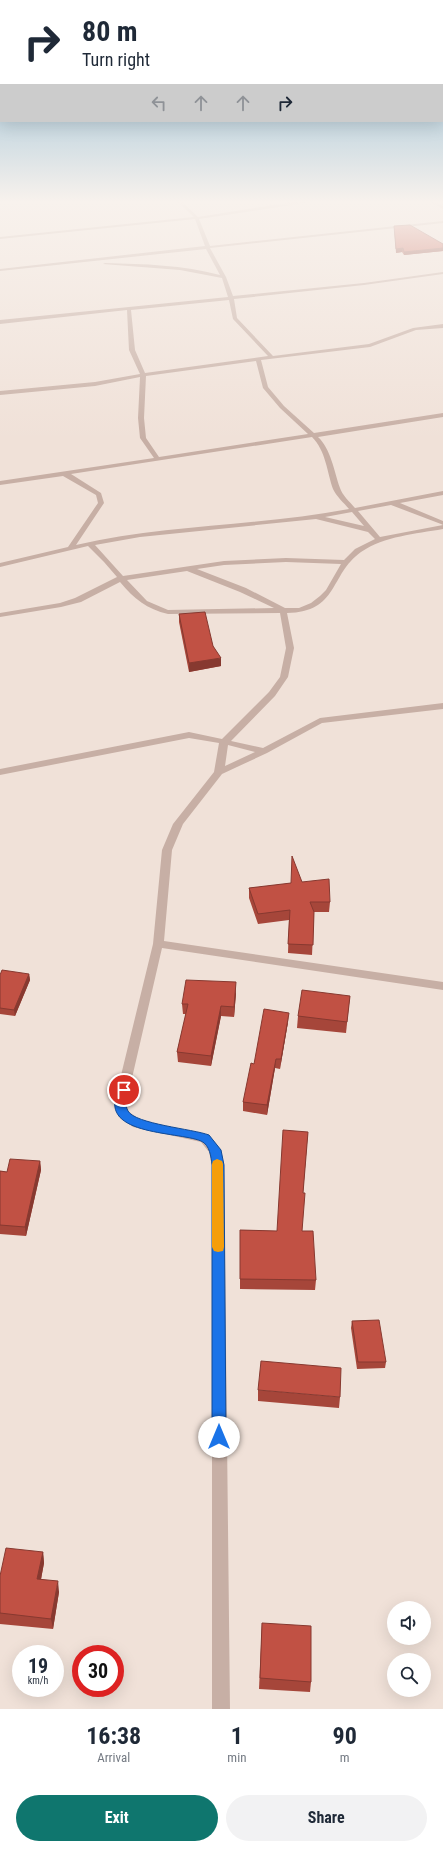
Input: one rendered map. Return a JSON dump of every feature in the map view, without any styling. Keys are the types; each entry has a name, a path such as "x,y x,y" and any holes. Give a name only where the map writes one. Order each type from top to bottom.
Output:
{"street":[{"path":"225,280 235,318 271,356"},
{"path":"0,322 129,310 394,280"},
{"path":"129,310 132,350 143,374 141,418 143,438 158,460"},
{"path":"0,393 95,384 143,374 271,356 370,345 414,329 443,326"},
{"path":"258,358 265,387 282,407 320,442 332,470 336,490 378,539"},
{"path":"0,483 63,472 158,460 443,415"},
{"path":"63,472 99,494 101,503 88,520 70,549"},
{"path":"0,565 140,534 316,517 443,493"},
{"path":"393,503 443,523"},
{"path":"316,517 370,530"},
{"path":"90,544 101,554 132,592 145,604 158,610 168,612 300,610 312,606 325,597 345,562 358,551 378,539 440,527 443,535"},
{"path":"0,615 61,605 78,600 122,578 224,563 309,560 345,562"},
{"path":"190,569 243,590 283,610"},
{"path":"219,772 224,742 272,694 284,677 290,648 283,610"},
{"path":"220,1709 218,1165 215,1150 205,1138 137,1124 123,1114 120,1104 158,944 168,850 178,824 219,772 264,751 320,721 443,706"},
{"path":"0,772 189,735 264,751"},
{"path":"158,944 443,986"}],"building":[{"path":"205,612 213,646 221,658 189,663 179,614"},
{"path":"292,856 302,882 329,879 330,902 310,902 314,912 313,945 288,944 290,910 258,914 249,888 291,883"},
{"path":"2,970 29,974 14,1010 0,1008 0,975"},
{"path":"186,980 236,982 234,1007 221,1006 211,1056 177,1052 188,1004 182,1004"},
{"path":"302,990 350,996 347,1022 298,1016"},
{"path":"264,1009 289,1013 281,1059 276,1059 267,1105 243,1102 251,1063 254,1064"},
{"path":"283,1130 308,1132 303,1193 305,1193 302,1231 313,1231 316,1280 240,1279 240,1230 277,1231"},
{"path":"10,1159 40,1161 25,1227 0,1225 0,1171 7,1172"},
{"path":"379,1320 386,1362 358,1362 352,1321"},
{"path":"261,1361 341,1368 340,1397 258,1390"},
{"path":"6,1548 43,1552 37,1579 58,1581 51,1619 0,1613 0,1576"},
{"path":"262,1623 311,1626 311,1682 260,1678"}],"slow traffic":[{"path":"217,1164 218,1247"}],"route":[{"path":"124,1090 120,1104 123,1114 137,1124 205,1138 215,1150 218,1165 219,1437"}]}
